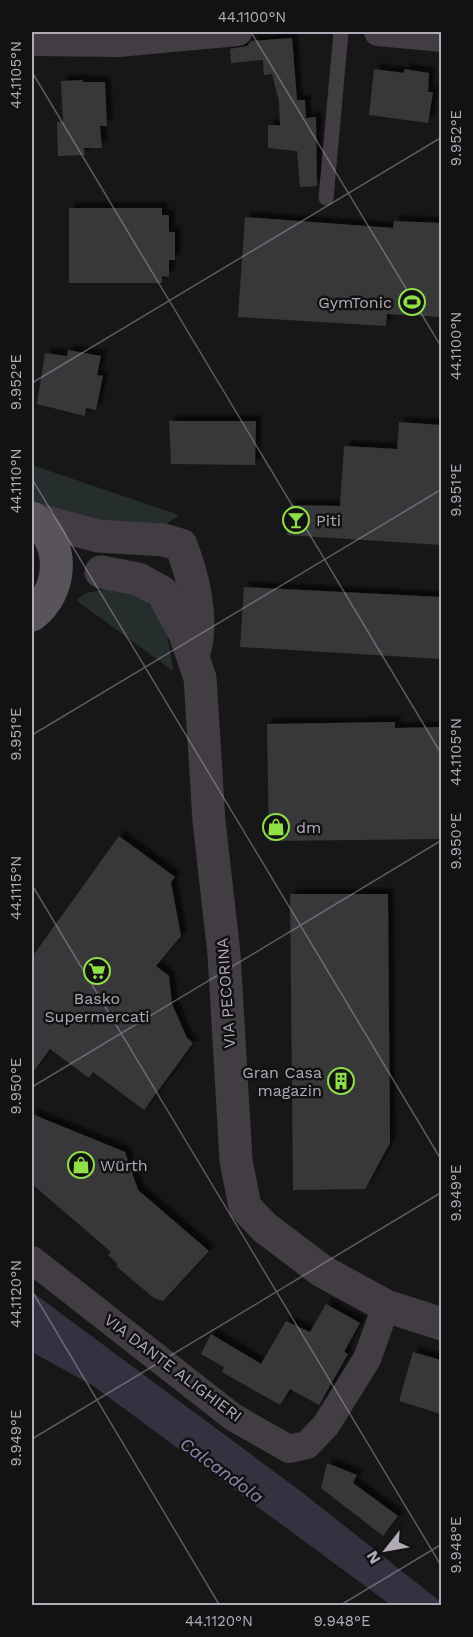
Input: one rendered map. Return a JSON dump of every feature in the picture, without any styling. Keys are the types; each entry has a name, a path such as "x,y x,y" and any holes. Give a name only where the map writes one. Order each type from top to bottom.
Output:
{"main road":[{"path":"32,615 45,602 54,586 57,570 55,552 49,536 33,519"}],"street":[{"path":"47,38 118,43 238,32"},
{"path":"378,32 441,38"},
{"path":"33,519 98,536 164,540 181,545"},
{"name":"VIA PECORINA","path":"101,572 181,545 193,588 198,635 193,657"},
{"name":"VIA PECORINA","path":"54,586 86,573 101,572 138,579 162,592 185,634 200,678 209,821 224,954 236,1160 245,1207 264,1227 321,1271 386,1306 441,1324"},
{"name":"VIA DANTE ALIGHIERI","path":"32,1260 233,1417 289,1449 308,1445 326,1425 367,1359 386,1306"}],"lane":[{"path":"326,198 341,32"}],"shaded area":[{"path":"32,465 179,515 162,527 138,528 32,505"},
{"path":"112,588 142,599 159,616 168,640 173,671 76,600 86,593"}],"water":[{"name":"Calcandola","path":"32,1292 299,1490 441,1602 441,1605 391,1605 92,1385 32,1352"}],"building":[{"path":"292,38 297,100 305,100 306,118 316,117 317,186 300,187 297,151 268,148 268,125 280,125 279,102 272,74 264,75 263,60 231,63 230,49 247,46 251,41"},
{"path":"374,69 404,73 404,69 429,73 428,92 433,92 428,123 369,115"},
{"path":"83,80 83,82 105,82 107,126 100,126 102,148 84,148 85,155 58,156 57,122 63,122 61,81"},
{"path":"69,208 162,208 162,215 169,215 169,232 175,232 175,260 169,260 169,277 162,276 162,283 69,283"},
{"path":"245,217 393,228 394,221 441,223 441,317 387,314 386,326 238,317"},
{"path":"68,350 101,356 97,375 103,376 96,410 86,408 85,416 37,404 45,353 67,356"},
{"path":"169,421 256,421 255,465 171,464"},
{"path":"399,422 441,425 441,545 287,535 290,505 340,506 344,446 397,449"},
{"path":"244,587 441,597 441,659 240,647"},
{"path":"395,722 395,728 441,727 441,839 269,841 267,724"},
{"name":"Basko Supermercati","path":"119,836 175,877 171,882 181,936 156,966 169,976 172,1004 187,1038 193,1043 144,1110 93,1072 89,1078 50,1049 32,1074 32,957"},
{"name":"Gran Casa magazin","path":"290,894 388,894 390,1143 365,1189 293,1190"},
{"path":"32,1114 125,1152 138,1190 209,1251 163,1301 154,1298 117,1267 117,1263 108,1255 111,1252 32,1184"},
{"path":"326,1304 360,1323 344,1352 348,1354 319,1405 290,1389 280,1405 222,1372 224,1367 201,1354 211,1334 261,1364 286,1321 310,1332"},
{"path":"413,1352 441,1360 441,1414 399,1401"},
{"path":"327,1463 357,1475 353,1483 398,1516 383,1536 321,1488"}],"place":[{"name":"GymTonic","path":"412,302"},
{"name":"Piti","path":"296,520"},
{"name":"dm","path":"276,827"},
{"name":"Basko Supermercati","path":"97,971"},
{"name":"Gran Casa magazin","path":"341,1081"},
{"name":"Würth","path":"81,1165"}]}
